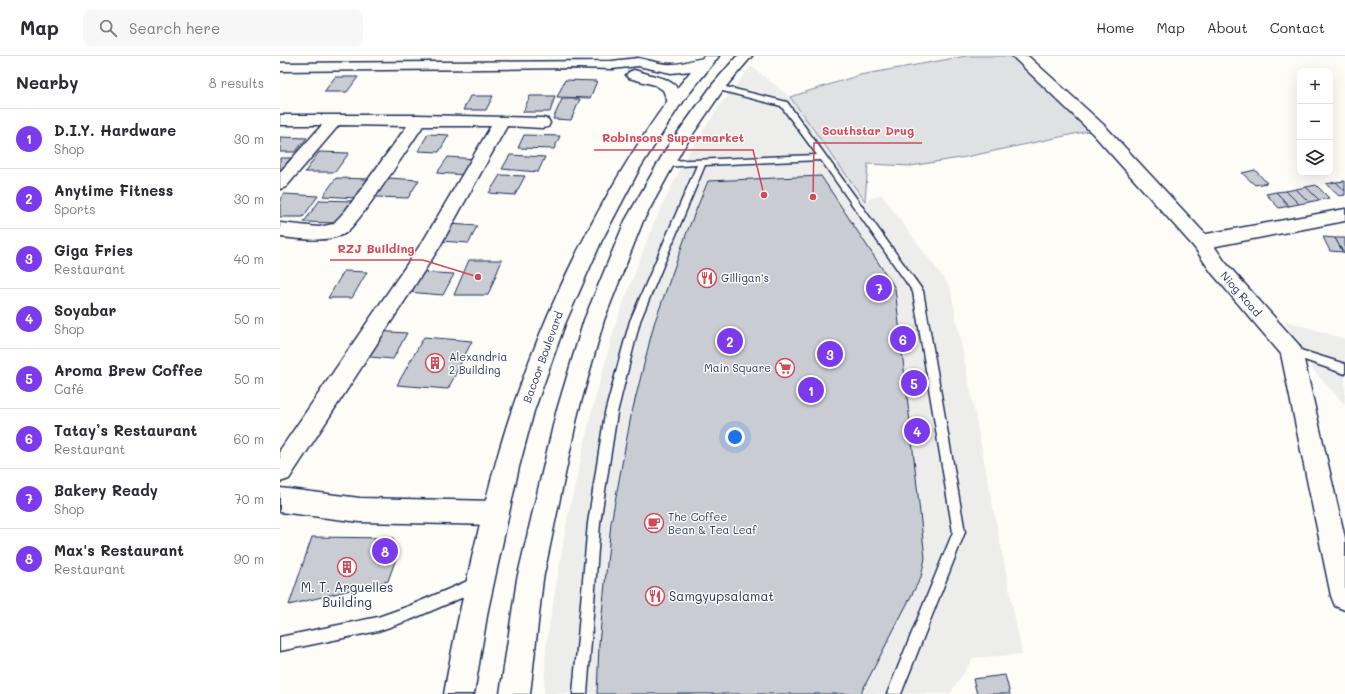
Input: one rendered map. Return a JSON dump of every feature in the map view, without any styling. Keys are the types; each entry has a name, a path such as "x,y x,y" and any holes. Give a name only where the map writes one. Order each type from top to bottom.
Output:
{"street":[{"path":"515,694 530,579 567,413 594,320 634,221 665,164 718,87 745,56"},
{"name":"Niog Road","path":"1020,56 1099,130 1201,242 1218,267 1290,351 1345,596"},
{"path":"280,67 612,65 638,62 671,69 686,68 709,59"},
{"name":"Bacoor Boulevard","path":"459,694 464,656 495,513 522,412 557,317 602,220 645,145 675,102 709,59"},
{"path":"612,65 622,71 660,82 670,88 675,102"},
{"path":"280,120 542,122"},
{"path":"280,182 335,120"},
{"path":"280,230 319,234 339,229 352,215 420,120"},
{"path":"280,471 432,243 502,121"},
{"path":"636,161 665,164"},
{"path":"1201,242 1345,215"},
{"path":"280,500 360,510 495,513"}],"lane":[{"path":"718,87 784,104 918,290 959,532 894,694"},
{"path":"665,164 823,157"},
{"path":"580,694 594,523 612,413 635,322 702,163"},
{"path":"1290,351 1345,369"},
{"path":"280,644 378,624 410,614 480,583"}],"shaded area":[{"path":"966,56 1012,56 1093,130 966,157 911,166 868,164 865,201 790,97 860,75"},
{"name":"Main Square","path":"751,66 790,97 865,201 881,194 950,287 1022,654 973,658 950,694 544,694 546,645 568,515 591,414 616,322 653,225 686,157 718,108"},
{"path":"1283,320 1345,339 1345,405 1313,370"}],"building":[{"path":"335,77 358,77 347,92 324,92"},
{"path":"565,80 597,81 590,98 557,97"},
{"path":"470,96 493,96 486,110 463,110"},
{"path":"530,96 555,96 550,112 523,112"},
{"path":"562,99 580,99 571,120 553,119"},
{"path":"428,134 449,135 439,152 418,151"},
{"path":"524,135 560,136 554,149 518,148"},
{"path":"280,137 307,138 295,152 280,152"},
{"path":"319,152 349,153 335,172 305,172"},
{"path":"510,155 545,157 538,172 502,169"},
{"path":"448,157 476,159 467,175 437,173"},
{"path":"280,158 291,158 280,171"},
{"path":"1255,170 1267,183 1255,185 1242,173"},
{"path":"500,175 525,176 515,195 489,193"},
{"name":"Main Square","path":"821,176 895,288 925,558 921,577 862,691 862,694 597,694 599,644 611,523 631,416 654,324 687,232 708,181"},
{"path":"336,178 368,179 356,198 323,196"},
{"path":"388,178 419,180 408,198 376,197"},
{"path":"1345,181 1345,191 1336,182"},
{"path":"1336,182 1345,191 1345,195 1339,196 1326,184"},
{"path":"1316,185 1329,198 1319,200 1306,187"},
{"path":"1306,187 1319,200 1309,202 1296,189"},
{"path":"1296,189 1309,202 1299,204 1286,191"},
{"path":"1286,191 1299,204 1289,206 1276,192"},
{"path":"1276,192 1289,206 1279,208 1266,194"},
{"path":"284,194 318,196 303,217 280,217 280,199"},
{"path":"320,200 352,201 337,223 304,222"},
{"path":"450,224 477,226 469,243 440,241"},
{"path":"1323,237 1335,238 1343,252 1330,251"},
{"path":"1335,238 1345,238 1345,253 1343,252"},
{"path":"469,260 502,260 488,295 454,295"},
{"path":"344,271 367,272 352,298 328,298"},
{"path":"418,272 454,274 443,295 407,292"},
{"path":"374,331 407,333 393,359 359,356"},
{"name":"Alexandria 2 Building","path":"424,337 472,341 448,389 397,385"},
{"name":"M. T. Arguelles Building","path":"312,537 393,538 398,553 388,581 289,605"},
{"path":"1005,675 1010,694 977,694 973,679"}],"place":[{"name":"Robinsons Supermarket","path":"764,195"},
{"name":"Southstar Drug","path":"813,197"},
{"name":"RZJ Building","path":"478,277"},
{"name":"Gilligan’s","path":"707,278"},
{"name":"Bakery Ready","path":"879,288"},
{"name":"Tatay’s Restaurant","path":"903,339"},
{"name":"Anytime Fitness","path":"730,341"},
{"name":"Giga Fries","path":"830,354"},
{"name":"Alexandria 2 Building","path":"435,363"},
{"name":"Main Square","path":"785,368"},
{"name":"Aroma Brew Coffee","path":"914,383"},
{"name":"D.I.Y. Hardware","path":"811,390"},
{"name":"Soyabar","path":"917,431"},
{"name":"The Coffee Bean & Tea Leaf","path":"654,523"},
{"name":"Max's Restaurant","path":"385,551"},
{"name":"M. T. Arguelles Building","path":"347,567"},
{"name":"Samgyupsalamat","path":"655,596"}]}
